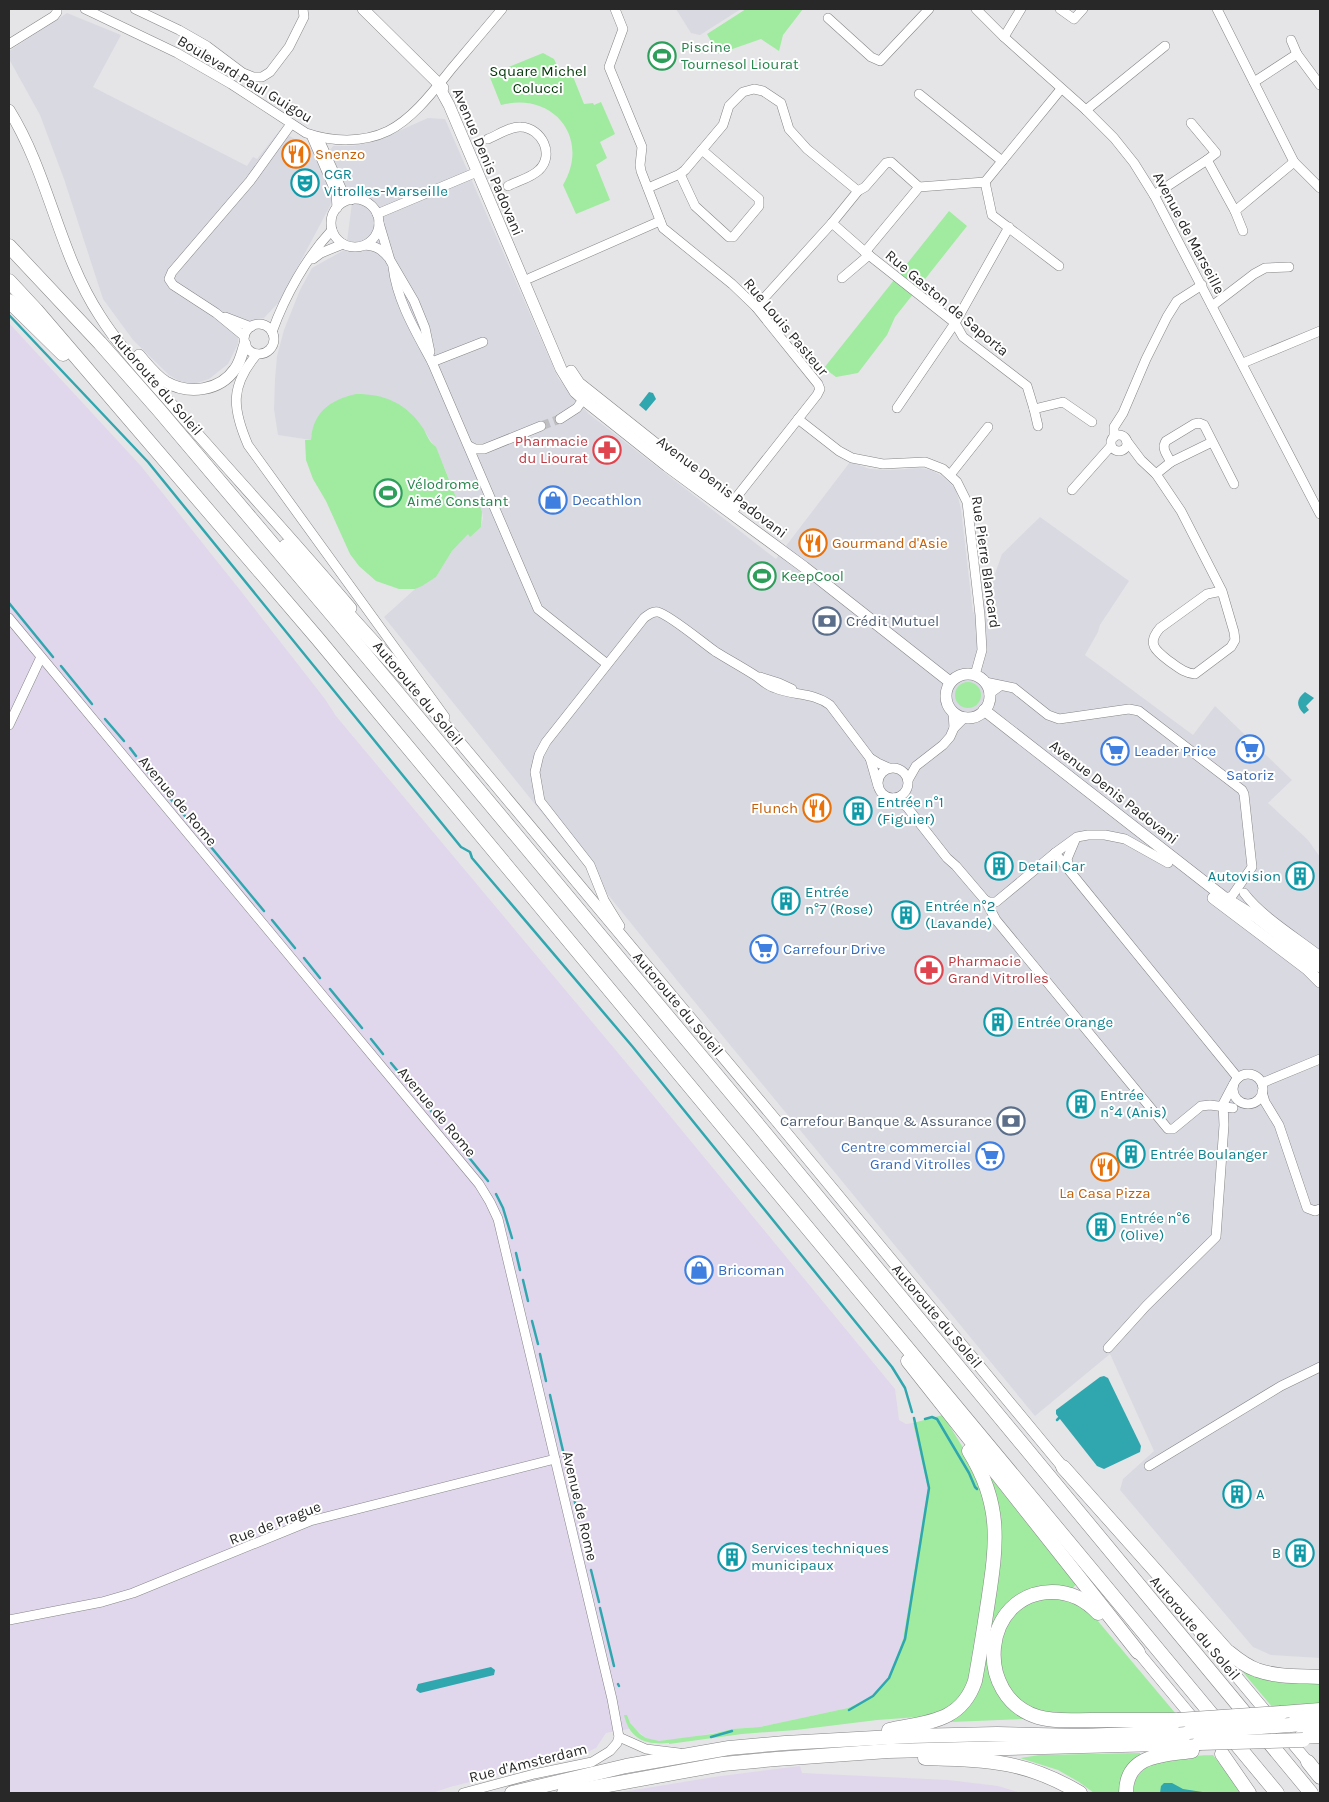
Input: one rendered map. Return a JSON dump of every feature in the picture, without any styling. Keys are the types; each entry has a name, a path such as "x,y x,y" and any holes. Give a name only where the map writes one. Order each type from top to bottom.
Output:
{"highway":[{"name":"Autoroute du Soleil","path":"9,246 100,343 159,410 760,1128 1311,1793"},
{"path":"9,281 318,639 1277,1793"},
{"path":"9,301 112,399"},
{"path":"159,410 244,500 410,683"},
{"path":"826,1249 875,1318 944,1408 1138,1652"},
{"path":"852,1739 932,1721 951,1714 966,1701 975,1681 994,1563 996,1546 994,1520 984,1480 974,1458 944,1408"},
{"path":"1064,1468 1226,1650 1247,1666 1258,1671 1320,1677"},
{"path":"1138,1652 1121,1638 1096,1610 1082,1598 1063,1592 1037,1594 1016,1604 1007,1613 1000,1626 995,1638 994,1650 997,1676 1006,1696 1016,1706 1032,1715 1050,1720 1178,1720"},
{"path":"512,1793 626,1766 692,1754 785,1742 997,1734 1320,1710"},
{"path":"997,1734 1080,1736 1189,1732 1320,1723"},
{"path":"564,1793 723,1764 776,1759 917,1750 1201,1746 1320,1736"},
{"path":"1302,1739 1320,1741"},
{"path":"1126,1793 1127,1781 1132,1771 1145,1760 1201,1746"},
{"path":"1222,1754 1249,1793"},
{"path":"776,1759 905,1758 993,1761 1029,1768 1049,1776 1080,1793"},
{"path":"1308,1762 1320,1777"}],"main road":[{"path":"363,9 438,84"},
{"name":"Avenue Denis Padovani","path":"438,84 449,105 562,369 575,392 667,466 804,567 950,682"},
{"name":"Avenue Denis Padovani","path":"438,84 450,93 455,102 561,352 574,376 584,387 758,524 804,567"},
{"path":"9,110 29,148 63,244 99,316 243,487 368,629 410,683 1308,1762"},
{"path":"83,287 116,330 148,365 165,381 176,387 191,391 203,390 225,379 235,370 241,359 244,340"},
{"path":"961,675 975,675 985,682 989,700 984,710 979,714 965,717 953,712 949,707 946,694 950,682 961,675"},
{"name":"Avenue Denis Padovani","path":"984,710 1225,898 1256,917 1320,967"},
{"name":"Avenue Denis Padovani","path":"1168,863 1307,969 1320,982"},
{"name":"Avenue Denis Padovani","path":"1225,898 1244,920"},
{"path":"1307,969 1320,977"},
{"path":"1138,1652 1256,1793"}],"street":[{"path":"9,44 50,19 57,12 57,9"},
{"name":"Boulevard Paul Guigou","path":"85,9 177,53 231,84 291,124 314,136 337,140 360,140 388,131 407,118 502,9"},
{"path":"135,9 207,46 243,73 253,77 262,77 270,72 289,47 304,17 303,9"},
{"name":"Rue Louis Pasteur","path":"616,9 623,29 609,67 642,147 640,165 663,228 732,284 756,307 812,375 820,389 798,419"},
{"path":"828,18 870,56 880,61 929,9"},
{"name":"Avenue de Marseille","path":"976,9 1004,37 1086,110 1114,138 1134,163 1154,195 1318,502 1320,514"},
{"path":"1004,37 1021,9"},
{"path":"1060,9 1074,19 1083,9"},
{"path":"1217,9 1294,162 1320,188"},
{"path":"1291,40 1297,54 1320,85"},
{"path":"1086,110 1165,46"},
{"path":"1254,82 1297,54"},
{"path":"648,188 680,174 723,125 729,106 743,92 754,89 763,91 781,103 789,128 807,150 858,191"},
{"path":"756,307 832,223 858,191 866,187 886,163 891,162 919,187 985,182 1061,89"},
{"path":"919,94 1002,161"},
{"path":"1154,195 1216,153 1192,123"},
{"path":"282,307 262,325 250,327 216,313 173,285 169,279 172,272 250,181 291,124"},
{"path":"488,139 513,128 523,127 538,134 544,144 546,159 540,170 508,186"},
{"path":"314,136 327,157 343,192 351,200"},
{"path":"314,136 336,194 337,208 332,218 332,230 343,244 350,246 376,246 382,250 392,264 414,301 425,328 432,362 465,442 475,449 484,448 541,426"},
{"path":"327,157 329,148 337,140"},
{"path":"680,174 695,206 729,237 733,237 759,206 759,199 702,150"},
{"path":"1207,160 1235,211 1243,231"},
{"path":"1235,211 1294,162"},
{"path":"378,218 477,172"},
{"path":"985,182 992,214 1059,266"},
{"path":"842,278 867,254 919,187"},
{"path":"337,208 351,200 366,202 373,207 392,264"},
{"path":"365,245 375,236 378,218"},
{"path":"530,278 660,221"},
{"name":"Rue Gaston de Saporta","path":"832,223 867,254 955,323 964,337 1027,386 1038,426"},
{"path":"897,408 955,323 1009,227"},
{"path":"216,313 244,340 249,350 257,354 266,352 272,346 272,332 282,307 322,240 332,230"},
{"path":"307,264 321,252 343,244"},
{"path":"1212,306 1254,274 1265,268 1289,267"},
{"path":"1141,460 1122,450 1117,451 1113,441 1114,427 1123,413 1146,359 1172,309 1177,301 1202,285"},
{"path":"262,325 272,332"},
{"path":"244,340 250,327"},
{"path":"1243,364 1320,331"},
{"path":"432,362 484,342"},
{"path":"257,354 242,374 237,389 236,406 239,426 248,445 482,769"},
{"path":"562,418 577,408 584,400 586,394 584,387"},
{"path":"1034,409 1062,402 1092,422"},
{"path":"1122,450 1127,444 1123,413"},
{"path":"731,504 798,419"},
{"name":"Rue Pierre Blancard","path":"798,419 839,451 852,458 883,464 925,462 943,469 957,482 964,494 968,511 983,644 975,675"},
{"path":"1171,462 1164,449 1166,440 1199,423 1204,425 1234,484"},
{"path":"950,475 988,426"},
{"path":"1072,490 1113,441 1121,435 1141,460 1156,474 1181,511 1222,591 1235,640 1231,647 1195,674 1188,673 1156,652 1153,640 1160,628 1207,594 1222,591"},
{"path":"1156,474 1171,462 1212,442"},
{"path":"469,446 538,609 607,664"},
{"path":"685,1012 609,911 590,865 540,801 536,785 535,772 539,755 546,742 644,618 650,613 658,612 704,644 758,677 767,685 775,689 817,697 830,705 870,758 906,775 908,780"},
{"name":"Avenue de Rome","path":"9,618 484,1192 494,1210 500,1225 619,1737"},
{"path":"9,725 41,657"},
{"path":"985,682 1014,688 1048,715 1059,719 1129,709 1139,711 1242,790 1252,864 1250,871 1232,896 1225,898"},
{"path":"989,694 1000,686"},
{"path":"953,712 954,728"},
{"path":"907,807 905,792 908,780 916,766 943,745 950,737 954,728 965,717"},
{"path":"870,758 880,792 894,798 907,807 947,858 985,900 996,920 1168,1129 1173,1129 1201,1106 1210,1105 1233,1108"},
{"path":"880,792 879,780 884,772 893,768 916,766"},
{"path":"894,798 905,792"},
{"path":"985,900 996,902 1055,852 1077,837 1105,835 1125,839 1168,863"},
{"path":"1070,871 1067,859 1070,848 1077,837"},
{"path":"1055,852 1236,1081 1234,1094 1236,1098 1270,1111"},
{"path":"1243,882 1245,902 1256,917"},
{"path":"1244,893 1249,900 1274,921 1320,956"},
{"path":"1224,1125 1228,1113 1233,1108 1258,1099 1262,1087 1320,1058"},
{"path":"1108,1348 1146,1306 1216,1237 1224,1125 1223,1107 1226,1097 1236,1081 1250,1074 1257,1077 1262,1087 1265,1102 1279,1124 1307,1208 1315,1211 1320,1209"},
{"path":"1150,1466 1281,1386 1320,1366"},
{"name":"Rue de Prague","path":"9,1620 102,1602 133,1593 310,1521 554,1458"},
{"path":"619,1737 646,1749 692,1754"},
{"name":"Rue d'Amsterdam","path":"464,1793 534,1774 592,1762 610,1751 617,1743 619,1737"}],"shaded area":[{"path":"676,9 741,9 700,35 691,33"},
{"path":"67,13 121,35 93,87 247,166 253,157 257,159 280,130 313,150 333,195 330,206 279,302 264,318 247,322 241,329 238,336 238,344 228,364 209,379 194,384 179,381 169,375 133,340 103,299 64,179 40,115 9,59 9,51"},
{"path":"428,118 445,119 558,378 589,414 776,559 850,462 870,469 920,468 931,470 942,476 955,488 958,497 973,613 987,596 1002,554 1040,517 1129,581 1100,625 1085,655 1193,735 1215,706 1292,780 1268,803 1308,840 1320,857 1320,1658 1271,1655 1253,1647 1120,1490 1123,1479 1154,1451 1110,1354 1035,1416 680,984 384,617 415,589 436,577 452,551 468,533 470,536 481,527 483,518 482,512 457,500 434,446 422,427 407,411 311,435 311,440 278,435 274,409 275,379 277,356 284,330 300,290 312,268 346,249 353,195 345,187 329,157 330,150 333,146 353,146 376,141"},
{"path":"9,323 141,466 240,590 325,699 336,716 629,1066 895,1389 899,1420 906,1424 913,1423 928,1488 903,1639 890,1676 871,1697 848,1708 760,1727 732,1729 688,1738 653,1740 646,1738 634,1728 606,1733 596,1748 585,1753 432,1793 9,1793"},
{"path":"800,1766 802,1773 948,1780 998,1786 1021,1793 616,1793 714,1777"}],"green space":[{"path":"746,9 803,9 783,35 779,51 761,39 718,54 707,34"},
{"name":"Square Michel Colucci","path":"543,53 554,59 562,77 572,74 584,104 593,103 594,105 601,102 615,134 600,142 607,158 596,165 610,200 576,214 563,185 571,167 572,151 569,135 562,122 551,112 537,105 520,102 501,105 489,75"},
{"path":"949,211 967,226 895,317 887,335 858,373 836,377 824,368"},
{"name":"Vélodrome Aimé Constant","path":"356,394 367,394 385,398 402,406 409,412 436,447 457,500 462,503 476,497 482,512 481,527 470,537 468,534 452,551 436,577 415,589 399,589 376,581 359,566 350,554 326,501 313,479 306,460 305,440 311,440 312,430 319,415 324,409 338,400"},
{"path":"968,682 978,685 981,695 978,705 968,708 958,705 955,695 958,685"},
{"path":"943,1415 965,1451 985,1501 991,1553 966,1691 954,1707 931,1716 742,1734 669,1744 646,1742 635,1735 630,1730 624,1715 627,1715 630,1723 640,1734 646,1738 659,1741 712,1734 732,1729 760,1727 848,1708 871,1697 890,1676 903,1639 928,1488 913,1423"},
{"path":"984,1469 1076,1584 1073,1588 1020,1595 989,1648 1024,1717 1023,1719 951,1722 950,1720 965,1710 997,1566"},
{"path":"1063,1597 1079,1603 1092,1614 1176,1714 1067,1716 1034,1711 1012,1695 1000,1669 1000,1639 1016,1610 1031,1601"},
{"path":"1241,1668 1320,1681 1320,1703 1273,1708"},
{"path":"1140,1753 1123,1793 1094,1793 1058,1770 1020,1758 1040,1755"},
{"path":"1213,1755 1242,1793 1134,1793 1135,1781 1141,1772 1151,1765 1176,1758"}],"water":[{"path":"649,392 653,393 656,399 646,411 639,405"},
{"path":"1305,692 1314,698 1306,706 1309,710 1304,714 1298,703 1300,697"},
{"path":"1104,1376 1108,1378 1141,1446 1140,1452 1104,1469 1097,1466 1056,1414 1056,1410"},
{"path":"491,1667 495,1670 494,1675 420,1693 416,1690 418,1684"},
{"path":"1164,1783 1172,1783 1183,1789 1209,1793 1160,1793 1161,1786"}],"waterway":[{"path":"9,315 148,462 461,847 470,852 472,858 632,1046 892,1367 905,1388 912,1412"},
{"path":"9,603 53,657"},
{"path":"61,666 92,704"},
{"path":"105,719 124,741"},
{"path":"130,748 136,756"},
{"path":"144,767 185,816"},
{"path":"192,824 198,830"},
{"path":"206,841 264,911"},
{"path":"272,920 295,948"},
{"path":"304,958 320,978"},
{"path":"330,989 362,1028"},
{"path":"371,1039 383,1054"},
{"path":"391,1063 442,1124"},
{"path":"450,1134 488,1181"},
{"path":"496,1194 503,1208 512,1238"},
{"path":"516,1253 520,1270"},
{"path":"523,1280 528,1301"},
{"path":"532,1321 538,1344"},
{"path":"540,1354 546,1381"},
{"path":"550,1395 570,1481"},
{"path":"925,1419 932,1417 937,1419 977,1489"},
{"path":"849,1710 873,1696 889,1678 905,1639 929,1488 914,1418"},
{"path":"574,1497 577,1513"},
{"path":"581,1526 586,1549"},
{"path":"591,1570 599,1602"},
{"path":"600,1608 614,1666"},
{"path":"711,1737 732,1731"}],"tunnel":[{"path":"541,426 560,419"}],"place":[{"name":"Piscine Tournesol Liourat","path":"662,56"},
{"name":"Snenzo","path":"296,154"},
{"name":"CGR Vitrolles-Marseille","path":"305,183"},
{"name":"Pharmacie du Liourat","path":"607,450"},
{"name":"Vélodrome Aimé Constant","path":"388,493"},
{"name":"Decathlon","path":"553,500"},
{"name":"Gourmand d'Asie","path":"813,543"},
{"name":"KeepCool","path":"762,576"},
{"name":"Crédit Mutuel","path":"827,621"},
{"name":"Satoriz","path":"1250,749"},
{"name":"Leader Price","path":"1115,751"},
{"name":"Flunch","path":"817,808"},
{"name":"Entrée n°1 (Figuier)","path":"858,811"},
{"name":"Detail Car","path":"999,866"},
{"name":"Autovision","path":"1300,876"},
{"name":"Entrée n°7 (Rose)","path":"786,901"},
{"name":"Entrée n°2 (Lavande)","path":"906,915"},
{"name":"Carrefour Drive","path":"764,949"},
{"name":"Pharmacie Grand Vitrolles","path":"929,970"},
{"name":"Entrée Orange","path":"998,1022"},
{"name":"Entrée n°4 (Anis)","path":"1081,1104"},
{"name":"Carrefour Banque & Assurance","path":"1011,1121"},
{"name":"Entrée Boulanger","path":"1131,1154"},
{"name":"Centre commercial Grand Vitrolles","path":"990,1156"},
{"name":"La Casa Pizza","path":"1105,1167"},
{"name":"Entrée n°6 (Olive)","path":"1101,1227"},
{"name":"Bricoman","path":"699,1270"},
{"name":"A","path":"1237,1494"},
{"name":"B","path":"1300,1553"},
{"name":"Services techniques municipaux","path":"732,1557"}]}
